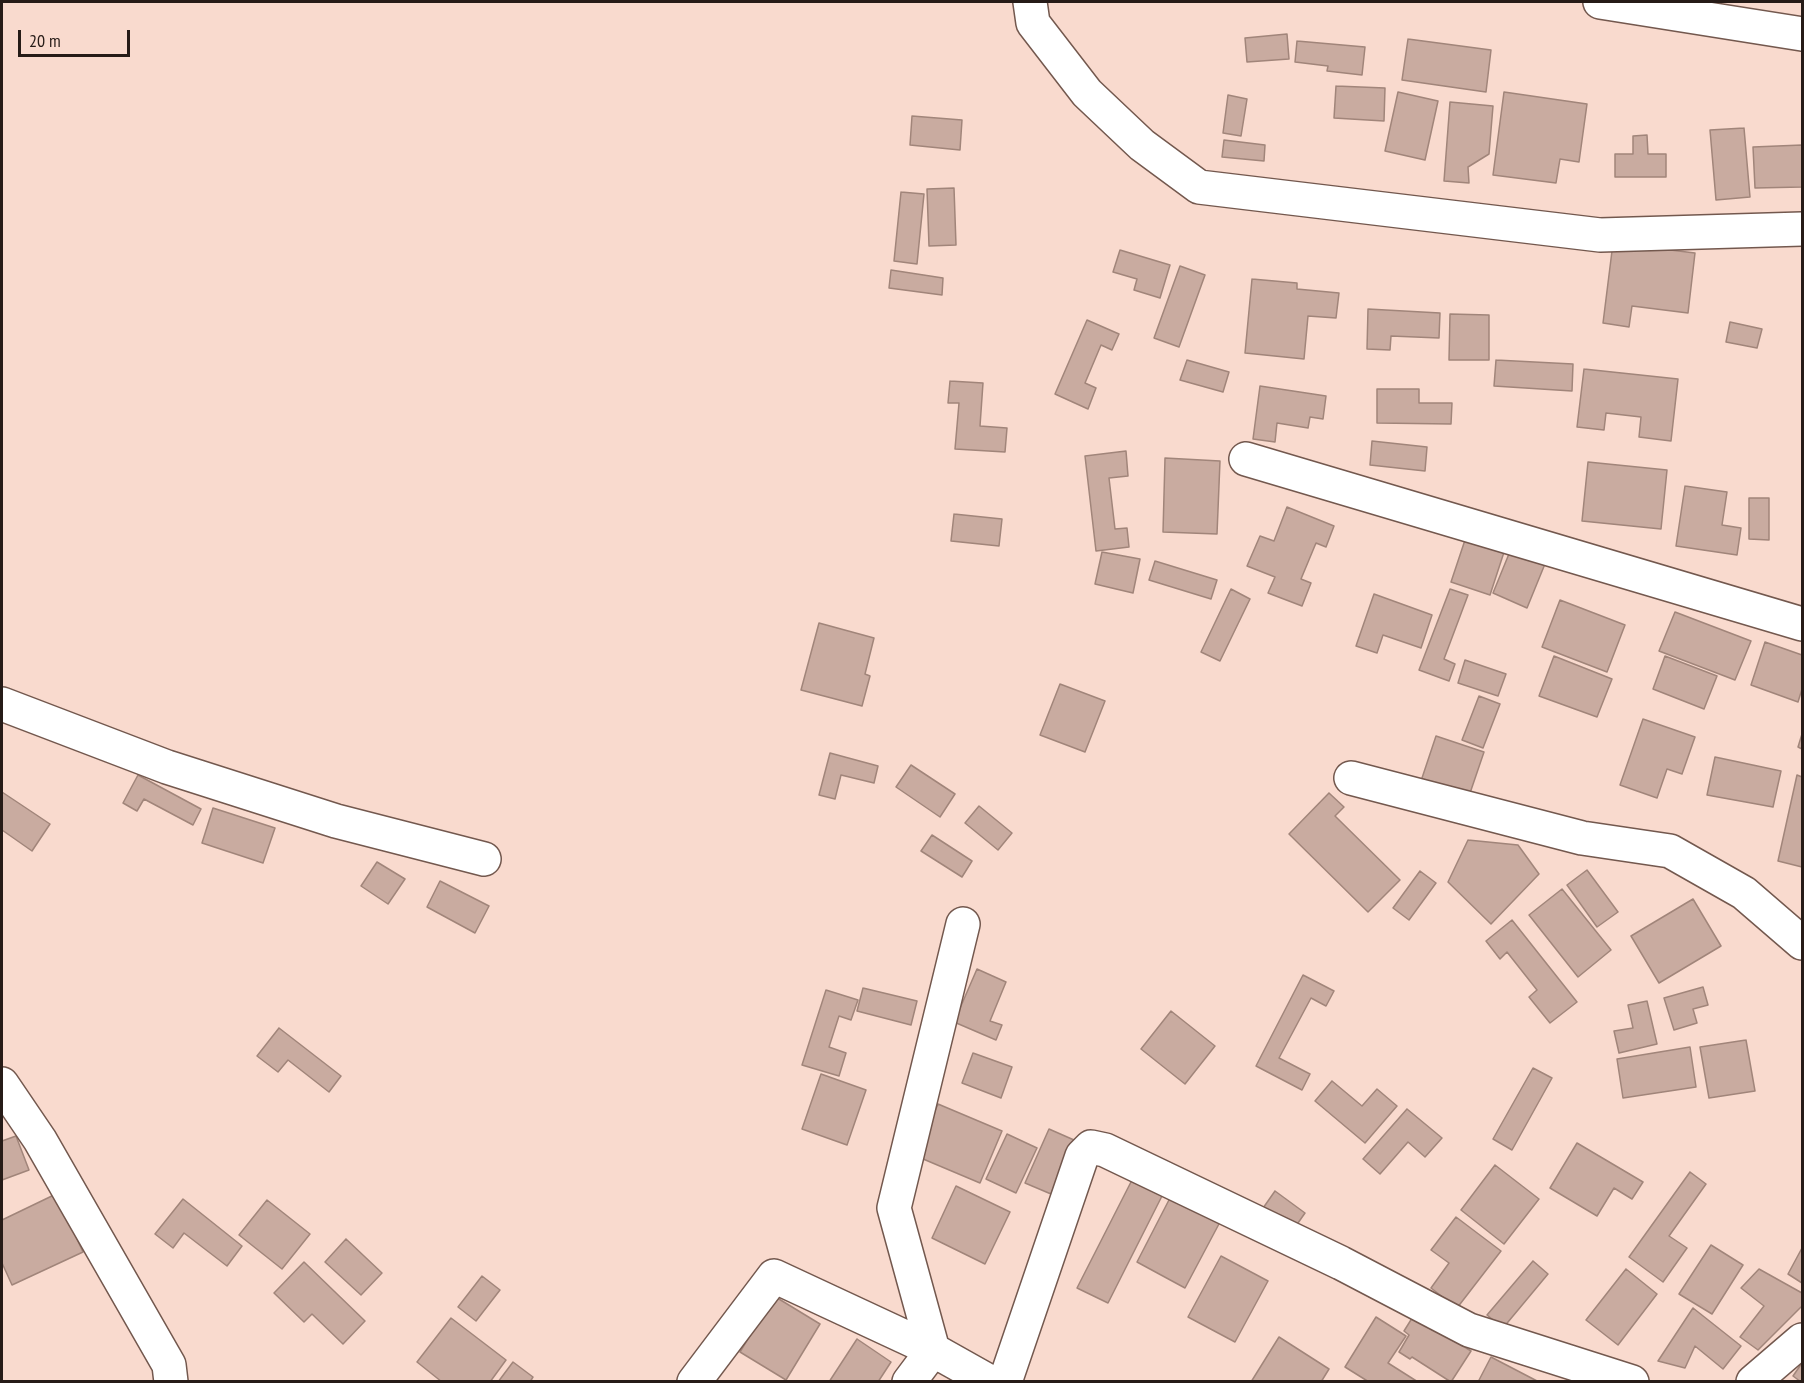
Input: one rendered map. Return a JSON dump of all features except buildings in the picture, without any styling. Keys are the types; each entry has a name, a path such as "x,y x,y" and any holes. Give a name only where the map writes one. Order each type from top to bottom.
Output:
{"street":[{"path":"1030,2 1033,23 1087,93 1142,145 1199,188 1600,235 1803,229"},
{"path":"1600,2 1803,34"},
{"path":"1246,459 1803,624"},
{"path":"2,704 167,767 336,821 484,859"},
{"path":"1352,778 1582,838 1670,850 1744,893 1803,943"},
{"path":"933,1350 894,1208 963,924"},
{"path":"2,1084 40,1140 169,1365 171,1382"},
{"path":"1005,1382 1082,1156 1092,1147 1105,1150 1341,1263 1469,1330 1632,1382"},
{"path":"694,1382 774,1276 933,1350 990,1382"},
{"path":"1753,1382 1803,1340"},
{"path":"909,1382 933,1350"}]}
